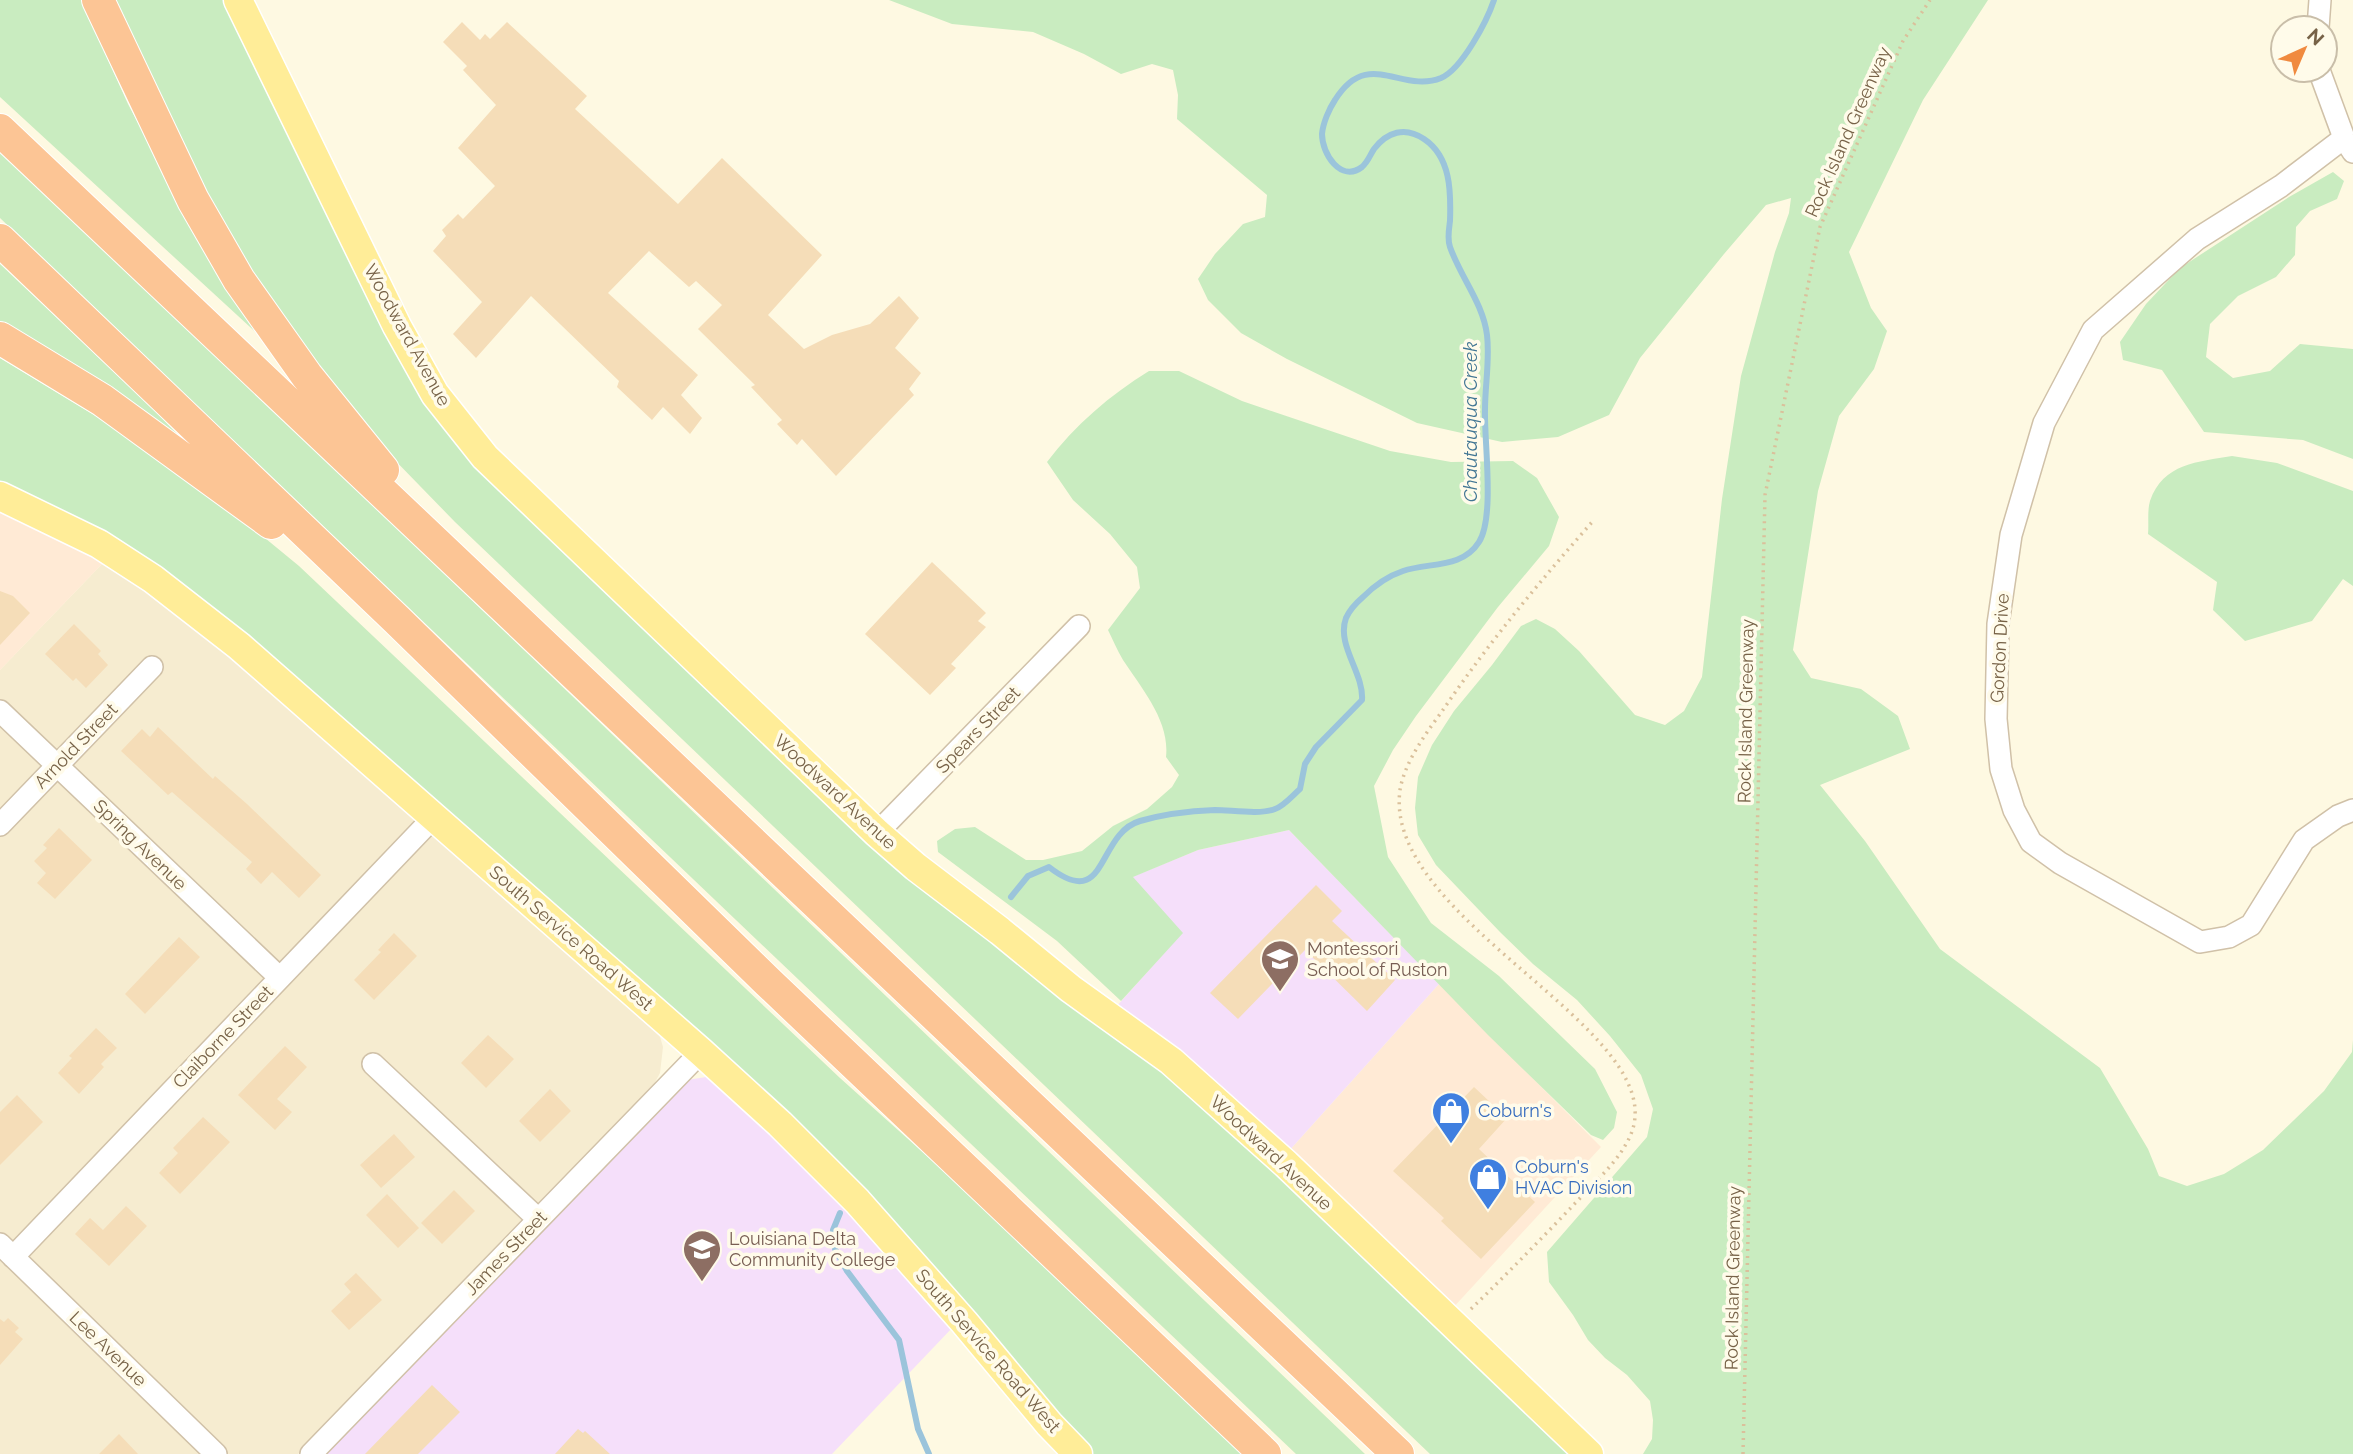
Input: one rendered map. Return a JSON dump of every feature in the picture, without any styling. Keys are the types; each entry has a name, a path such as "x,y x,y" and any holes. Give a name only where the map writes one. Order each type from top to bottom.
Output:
{"highway":[{"path":"98,0 193,200 239,280 307,376 372,458 511,616"},
{"path":"0,130 1398,1454"},
{"path":"0,240 396,619 768,982 1265,1454"},
{"path":"0,338 102,401 186,460 396,619"}],"main road":[{"name":"Woodward Avenue","path":"238,0 397,326 435,394 485,457 877,833 1071,989 1171,1060 1286,1164 1589,1454"},
{"name":"South Service Road West","path":"0,496 99,544 153,579 239,646 702,1052 780,1124 857,1201 1078,1454"}],"street":[{"path":"2324,84 2348,145"},
{"name":"Gordon Drive","path":"2348,145 2197,239 2093,330 2044,423 2011,535 1998,624 1996,719 2001,769 2014,810 2031,842 2060,863 2200,942 2229,937 2250,925 2304,840 2338,816 2353,810"},
{"name":"Spears Street","path":"877,833 1079,626"},
{"name":"Arnold Street","path":"0,825 152,667"},
{"name":"Spring Avenue","path":"0,711 279,978"},
{"name":"Claiborne Street","path":"7,1250 279,978 433,818"},
{"name":"James Street","path":"311,1454 702,1052"},
{"path":"373,1065 538,1219"},
{"name":"Lee Avenue","path":"7,1250 216,1454"}],"path":[{"name":"Rock Island Greenway","path":"1744,1454 1765,495 1820,227 1903,41 1930,0"},
{"path":"1454,1325 1528,1254 1609,1167 1631,1133 1635,1107 1626,1079 1605,1049 1464,915 1423,869 1414,856 1405,832 1400,807 1401,789 1413,755 1453,694 1501,629 1593,520"}],"shaded area":[{"path":"0,507 45,528 103,563 0,670"},
{"path":"103,563 192,621 658,1030 663,1047 660,1073 653,1086 298,1454 0,1454 0,670"},
{"name":"Montessori School of Ruston","path":"1289,830 1439,984 1288,1152 1116,1007 1182,933 1132,877 1198,850"},
{"path":"1439,984 1601,1147 1451,1310 1288,1152"},
{"name":"Louisiana Delta Community College","path":"706,1077 715,1080 811,1169 953,1327 832,1454 325,1454 687,1080"}],"green space":[{"path":"0,0 81,0 128,104 179,200 262,338 0,97"},
{"path":"112,0 229,0 427,397 959,915 1151,1064 1219,1121 1283,1178 1569,1454 1430,1454 455,522 384,449 341,399 276,310 213,209"},
{"path":"889,0 1988,0 1923,100 1849,252 1871,308 1887,331 1874,369 1839,416 1818,491 1793,650 1811,678 1861,689 1898,716 1910,749 1820,785 1865,841 1940,949 2100,1068 2148,1149 2159,1176 2187,1186 2224,1174 2263,1150 2324,1091 2352,1052 2353,1040 2353,1454 1643,1454 1652,1439 1650,1401 1627,1375 1588,1340 1549,1282 1547,1252 1647,1137 1653,1109 1641,1075 1610,1036 1577,1000 1533,964 1500,932 1436,865 1418,835 1415,808 1418,777 1432,745 1454,711 1521,626 1536,619 1555,629 1579,651 1635,715 1665,725 1684,711 1702,677 1722,499 1741,376 1775,252 1789,213 1791,198 1766,205 1724,254 1640,358 1609,415 1558,437 1502,442 1417,423 1287,359 1241,333 1208,300 1198,279 1215,254 1243,224 1265,217 1267,195 1177,119 1178,95 1173,70 1152,64 1121,74 1084,54 1033,32 952,24"},
{"path":"0,149 1365,1454 1296,1454 0,218"},
{"path":"2333,172 2344,181 2337,199 2310,211 2296,227 2295,255 2276,277 2238,296 2210,324 2206,357 2233,378 2270,371 2300,344 2353,349 2353,459 2303,440 2204,432 2162,370 2123,360 2120,342 2146,304 2180,268 2289,197"},
{"path":"0,264 179,436 175,439 0,330"},
{"path":"0,358 112,426 215,497 299,566 840,1078 966,1191 1244,1454 1089,1454 897,1233 259,650 0,483"},
{"path":"1149,371 1179,371 1242,401 1390,451 1451,462 1513,461 1537,478 1559,517 1549,546 1498,607 1416,716 1393,750 1374,786 1388,857 1431,923 1499,976 1595,1069 1617,1112 1614,1128 1603,1140 1591,1135 1488,1035 1289,830 1198,850 1133,877 1183,933 1121,1001 1057,941 938,852 937,841 955,829 975,827 1026,860 1043,860 1082,851 1113,826 1147,809 1172,787 1179,775 1166,757 1164,731 1159,718 1108,630 1140,588 1137,567 1110,534 1073,500 1047,462 1094,412"},
{"path":"2232,456 2277,463 2353,491 2353,586 2343,579 2312,621 2245,641 2213,610 2217,582 2148,534 2150,501 2164,479 2183,466"}],"building":[{"path":"462,22 480,40 485,34 490,39 507,22 587,96 575,109 678,204 722,158 822,255 768,315 804,349 832,335 870,324 899,296 919,318 895,348 921,373 909,389 914,395 836,476 802,439 797,445 777,424 782,420 751,387 755,385 698,329 722,305 696,281 689,287 649,251 608,293 698,375 681,395 702,418 690,434 663,407 652,420 617,387 619,381 531,296 476,358 453,334 482,302 433,251 446,236 442,230 458,214 463,219 495,186 458,148 496,105 463,70 467,66 443,42"},
{"path":"932,562 986,613 978,621 986,627 951,664 956,668 930,695 865,634"},
{"path":"0,591 13,596 30,613 0,645"},
{"path":"74,624 101,651 98,654 108,665 86,688 76,678 73,681 45,654"},
{"path":"158,727 213,779 215,776 247,804 321,875 299,898 272,872 261,884 246,869 252,862 172,792 168,795 121,751 142,729 150,737"},
{"path":"59,828 92,860 55,899 37,883 46,873 34,861 47,848 43,845"},
{"path":"1316,885 1342,911 1332,921 1395,980 1367,1011 1305,950 1238,1019 1210,993"},
{"path":"394,933 417,956 374,1000 354,980 381,952 378,950"},
{"path":"179,937 200,957 145,1014 125,994"},
{"path":"96,1028 117,1048 101,1064 104,1067 79,1094 58,1073 72,1058 69,1056"},
{"path":"488,1035 514,1059 486,1088 461,1063"},
{"path":"285,1046 307,1067 277,1099 292,1112 275,1130 238,1095"},
{"path":"1474,1087 1507,1118 1479,1149 1535,1202 1481,1259 1441,1221 1444,1218 1393,1171"},
{"path":"550,1089 571,1111 540,1142 519,1121"},
{"path":"17,1095 43,1122 0,1165 0,1112"},
{"path":"203,1117 230,1142 180,1194 159,1173 178,1153 173,1148"},
{"path":"394,1134 415,1157 381,1188 360,1165"},
{"path":"454,1190 475,1211 442,1244 421,1223"},
{"path":"387,1194 419,1228 398,1248 366,1215"},
{"path":"126,1206 147,1226 109,1266 75,1234 90,1218 103,1230"},
{"path":"356,1273 382,1300 349,1330 331,1311 351,1292 344,1284"},
{"path":"8,1318 19,1328 15,1332 23,1339 0,1365 0,1319 4,1322"},
{"path":"432,1385 460,1412 418,1454 365,1454"},
{"path":"578,1429 583,1433 585,1431 610,1454 555,1454"},
{"path":"119,1434 138,1454 99,1454"}],"waterway":[{"name":"Chautauqua Creek","path":"1011,897 1028,876 1049,867 1068,879 1082,881 1092,876 1116,840 1126,829 1140,821 1196,811 1262,812 1282,805 1300,789 1305,764 1316,747 1362,700 1359,680 1345,638 1346,618 1351,609 1372,589 1392,576 1413,568 1454,561 1472,551 1479,542 1484,530 1488,497 1485,410 1487,335 1481,312 1449,244 1450,198 1444,165 1440,155 1424,139 1403,132 1385,138 1362,167 1347,171 1340,169 1329,157 1322,134 1335,100 1347,84 1360,76 1372,74 1426,81 1449,73 1473,44 1494,0"},
{"name":"Chautauqua Creek","path":"840,1213 833,1230 835,1249 847,1271 899,1340 918,1429 929,1454"}],"place":[{"name":"Montessori School of Ruston","path":"1280,993"},
{"name":"Coburn's","path":"1451,1145"},
{"name":"Coburn's HVAC Division","path":"1488,1211"},
{"name":"Louisiana Delta Community College","path":"702,1283"}]}
